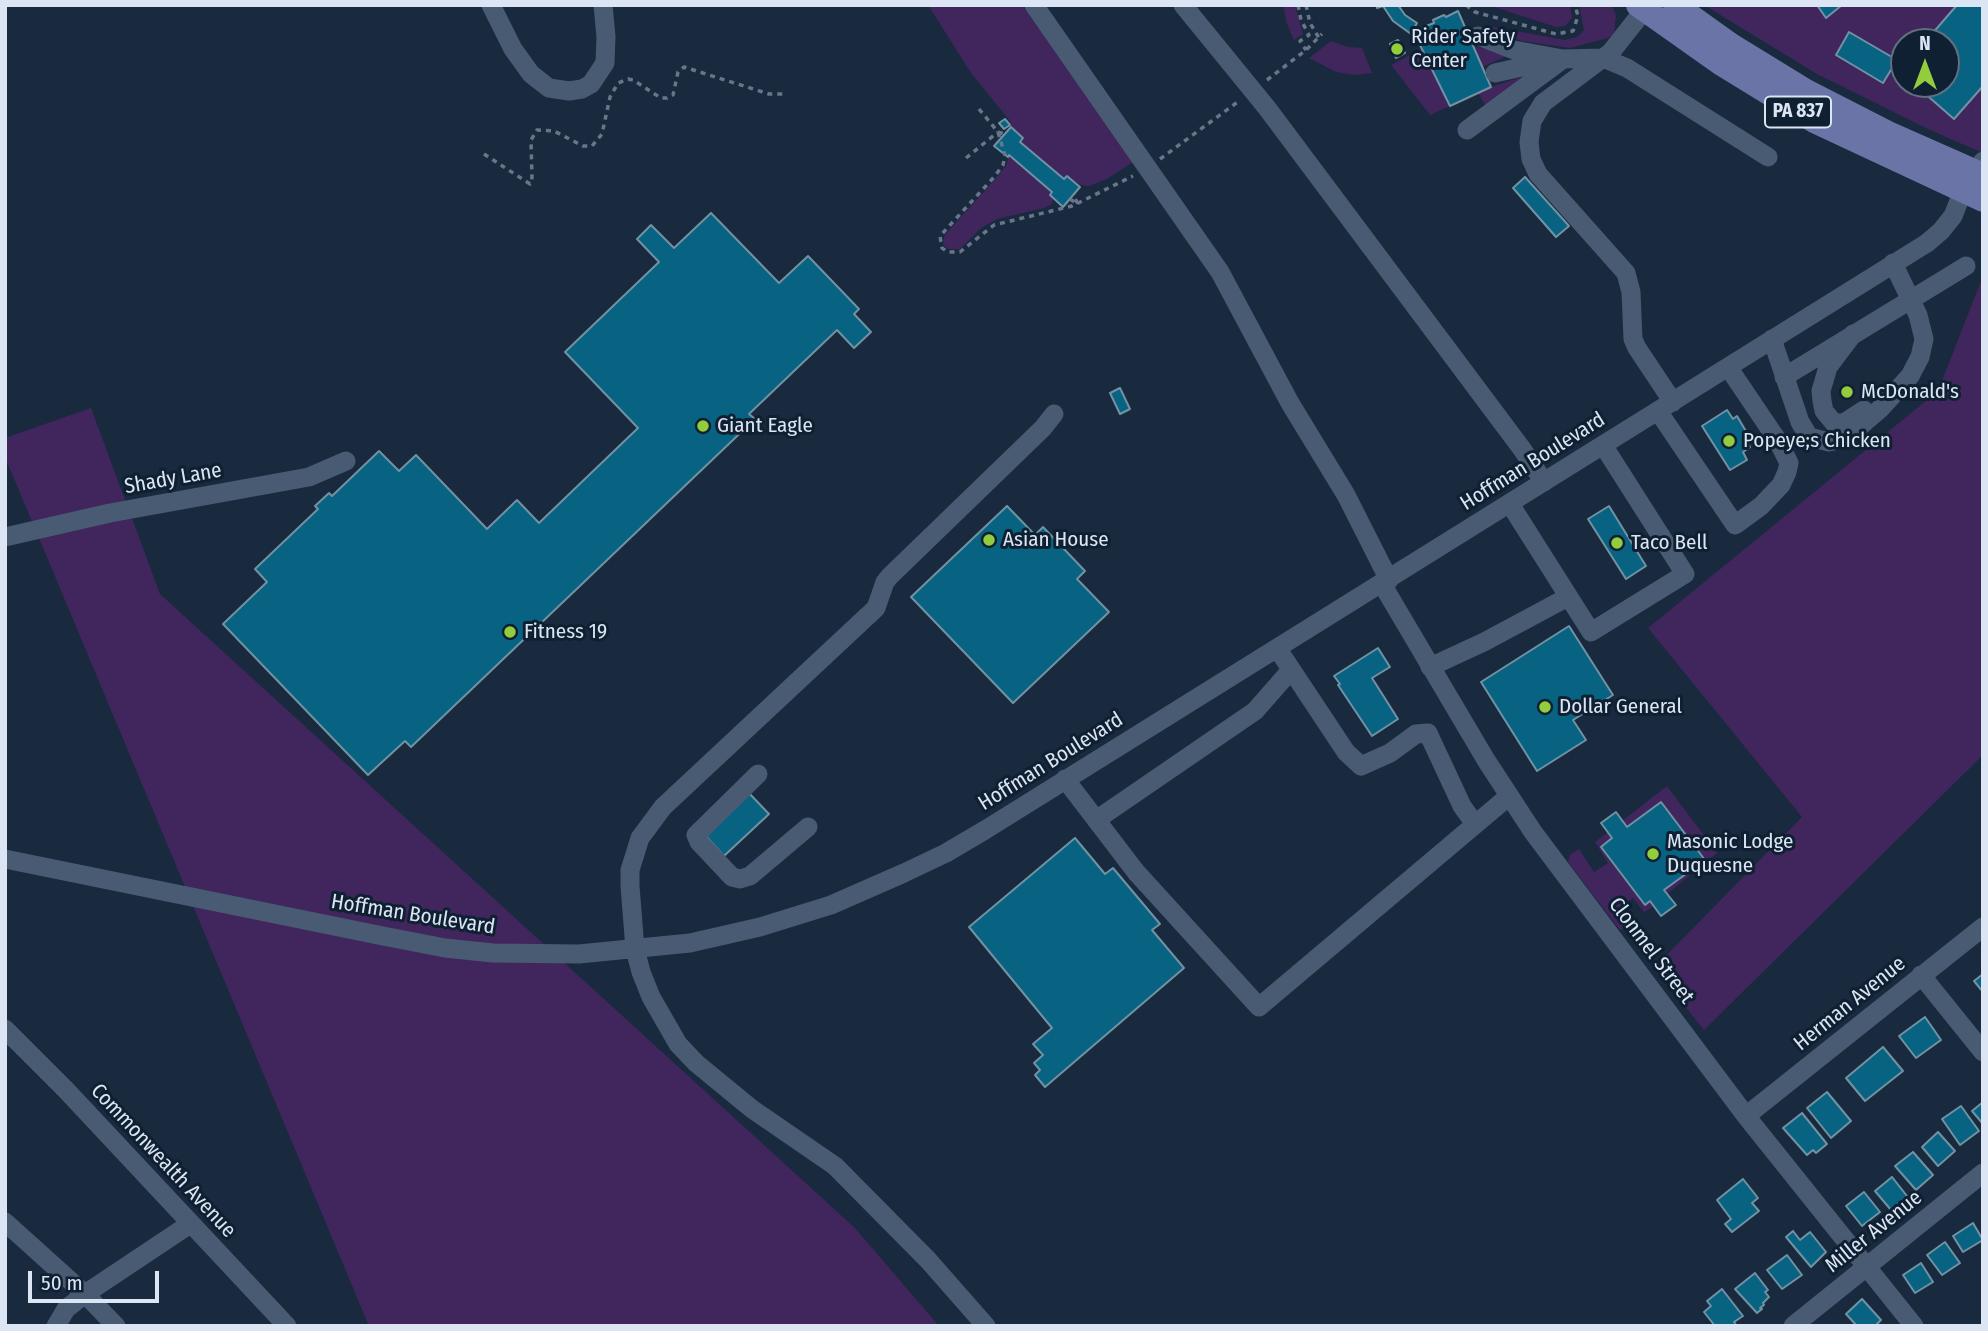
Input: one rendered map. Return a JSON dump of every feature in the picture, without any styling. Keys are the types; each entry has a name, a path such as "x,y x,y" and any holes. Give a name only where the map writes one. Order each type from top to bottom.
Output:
{"main road":[{"name":"PA 837","path":"1675,5 1731,45 1806,91 1977,180"},
{"name":"PA 837","path":"1644,7 1720,63 1816,122 1977,180"}],"street":[{"path":"491,5 513,49 531,75 548,88 569,91 591,84 605,62 603,5"},
{"path":"1184,5 1499,417 1544,482"},
{"path":"1644,7 1618,45 1543,103 1529,131 1530,152 1538,174 1626,273 1631,292 1633,339 1665,406 1735,525 1761,506 1781,485 1788,463 1778,441 1728,367"},
{"name":"Clonmel Street","path":"1042,8 1220,272 1290,403 1346,495 1385,582 1430,667 1509,796 1550,855 1746,1116 1914,1326"},
{"path":"1478,36 1514,50 1563,59"},
{"path":"1495,73 1563,59 1603,58 1627,68 1768,157"},
{"path":"1467,130 1563,59"},
{"name":"Hoffman Boulevard","path":"5,859 445,948 541,955 635,949 724,936 831,905 946,853 1772,340 1941,232 1977,180"},
{"path":"1772,340 1800,422 1809,437 1829,442 1845,439 1881,409 1910,376 1920,357 1924,339 1911,299 1893,263"},
{"path":"1784,377 1965,266"},
{"path":"1853,334 1829,367 1821,391 1825,411 1834,423 1844,423 1861,413 1924,339"},
{"path":"986,1326 928,1260 835,1166 752,1110 696,1063 678,1044 651,997 641,972 635,949 630,870 640,838 650,821 728,743 876,608 882,588 890,576 1043,428 1054,414"},
{"path":"1510,504 1591,632 1685,574 1603,445"},
{"name":"Shady Lane","path":"5,537 110,513 309,477 346,461"},
{"path":"1430,667 1484,642 1568,597"},
{"path":"1277,648 1346,752 1361,766 1390,753 1416,734 1428,733 1462,806 1475,824"},
{"path":"1096,820 1255,711 1291,670"},
{"path":"758,774 696,835 699,842 732,877 740,879 750,876 808,827"},
{"path":"1065,779 1136,872 1259,1007 1509,796"},
{"name":"Herman Avenue","path":"1746,1116 1983,927"},
{"path":"1921,975 1983,1052"},
{"name":"Commonwealth Avenue","path":"5,1029 66,1090 287,1326"},
{"name":"Miller Avenue","path":"1793,1326 1983,1173"},
{"path":"5,1222 85,1294 116,1326"},
{"path":"56,1326 66,1309 85,1294 190,1224"}],"path":[{"path":"1298,5 1301,20 1309,35 1300,41 1306,50"},
{"path":"979,109 998,132 1005,155 1003,165 943,232 939,240 942,248 951,253 960,252 994,225 1078,204 1148,168 1321,36 1310,23 1306,5"},
{"path":"1466,5 1475,12 1556,34 1573,31 1578,16 1575,5"},
{"path":"484,154 530,184 533,180 531,140 537,130 554,131 583,146 592,146 602,134 610,97 618,83 633,80 667,98 674,96 678,72 684,66 769,94 783,94"},
{"path":"998,132 1005,134"},
{"path":"966,158 998,132"},
{"path":"1072,197 1078,204"}],"shaded area":[{"path":"928,5 1022,5 1133,162 1107,179 1089,186 1081,185 1067,176 1064,179 1020,142 1023,138 1011,127 1010,121 971,73"},
{"path":"1283,5 1295,5 1303,34 1294,40 1287,24"},
{"path":"1488,5 1570,5 1572,18 1565,26 1556,27"},
{"path":"1579,5 1612,5 1616,16 1614,34 1570,48 1522,41 1496,34 1484,29 1483,25 1565,40 1577,37 1584,30"},
{"path":"1704,5 1983,5 1983,153 1817,74"},
{"path":"1331,41 1348,47 1362,48 1372,73 1354,75 1336,72 1309,58"},
{"path":"1475,46 1507,54 1482,67"},
{"path":"1422,49 1450,106 1430,115 1391,65"},
{"path":"1525,76 1487,107 1478,93 1491,87"},
{"path":"1009,155 1052,192 1052,204 997,219 981,228 960,249 948,249 943,244 945,235 1006,166"},
{"path":"1983,276 1983,755 1704,1030 1654,968 1802,817 1648,628 1938,391"},
{"path":"91,408 160,594 855,1228 939,1326 369,1326 5,457 5,438"},
{"path":"1667,786 1717,853 1667,894 1664,890 1705,860 1661,802 1627,827 1622,821"},
{"path":"1608,832 1612,838 1601,847 1644,905 1650,901 1654,906 1644,912 1633,898 1617,909 1627,923 1627,927 1622,930 1568,862 1570,855 1579,849 1594,872 1608,863 1595,842"}],"building":[{"path":"1377,5 1398,5 1405,15 1417,23 1411,34 1393,21 1383,6 1377,8"},
{"path":"1817,5 1842,5 1826,18"},
{"path":"1957,5 1983,5 1983,86 1954,119 1930,98 1960,98 1960,28 1937,28"},
{"path":"1458,11 1491,87 1450,106 1413,31"},
{"path":"1849,32 1890,56 1890,72 1883,83 1836,55"},
{"name":"Rider Safety Center","path":"1398,40 1405,53 1396,58 1390,44"},
{"path":"1005,119 1010,125 1004,129 999,123"},
{"path":"1011,127 1023,138 1020,142 1064,179 1067,176 1080,187 1063,207 1050,195 1052,192 1009,155 1008,157 994,146"},
{"path":"1525,177 1569,226 1556,237 1513,188"},
{"path":"711,213 779,283 808,256 859,309 854,314 871,332 854,348 837,330 749,414 755,419 411,747 405,741 368,775 223,624 267,582 255,569 318,509 315,506 329,493 332,496 379,451 399,471 416,455 487,529 517,500 539,523 638,428 565,352 659,262 637,239 651,225 674,248"},
{"path":"1120,388 1130,409 1120,414 1110,393"},
{"name":"Popeye;s Chicken","path":"1727,410 1733,419 1737,416 1747,433 1743,435 1750,447 1743,452 1747,460 1730,470 1702,426"},
{"path":"1007,506 1035,535 1043,527 1085,571 1077,579 1109,612 1013,703 911,597"},
{"name":"Taco Bell","path":"1609,506 1646,566 1626,579 1588,519"},
{"name":"Dollar General","path":"1569,626 1613,695 1573,720 1586,740 1537,771 1481,682"},
{"path":"1378,648 1390,667 1372,678 1398,719 1372,736 1334,676"},
{"path":"747,791 769,814 724,856 702,832"},
{"name":"Masonic Lodge Duquesne","path":"1661,802 1705,860 1664,890 1676,905 1661,916 1650,901 1645,905 1601,847 1612,838 1601,823 1616,812 1627,827"},
{"path":"1075,838 1105,874 1113,868 1160,924 1152,930 1184,968 1045,1087 1035,1075 1040,1070 1034,1063 1043,1055 1033,1044 1052,1028 969,927"},
{"path":"1983,974 1983,992 1974,981"},
{"path":"1925,1017 1941,1040 1916,1058 1899,1036"},
{"path":"1883,1047 1903,1071 1865,1101 1846,1078"},
{"path":"1827,1092 1851,1121 1831,1138 1807,1108"},
{"path":"1983,1102 1983,1124 1972,1111"},
{"path":"1961,1106 1979,1131 1960,1145 1942,1119"},
{"path":"1802,1113 1827,1144 1816,1153 1813,1150 1807,1155 1783,1128"},
{"path":"1938,1132 1955,1151 1938,1166 1922,1147"},
{"path":"1913,1152 1933,1175 1916,1190 1895,1166"},
{"path":"1892,1177 1907,1196 1891,1210 1875,1191"},
{"path":"1743,1179 1758,1198 1752,1203 1759,1211 1732,1232 1725,1224 1731,1219 1717,1200"},
{"path":"1864,1192 1880,1212 1862,1226 1846,1206"},
{"path":"1973,1223 1983,1240 1963,1252 1953,1236"},
{"path":"1793,1231 1800,1240 1810,1232 1826,1252 1811,1267 1786,1237"},
{"path":"1945,1242 1960,1263 1942,1275 1927,1255"},
{"path":"1787,1255 1802,1275 1782,1289 1767,1270"},
{"path":"1921,1263 1933,1282 1915,1293 1903,1275"},
{"path":"1755,1273 1768,1290 1765,1292 1769,1297 1757,1313 1735,1289"},
{"path":"1722,1289 1743,1316 1734,1322 1737,1326 1715,1326 1704,1312 1711,1306 1707,1301"},
{"path":"1862,1299 1881,1320 1875,1326 1857,1326 1846,1314"}],"place":[{"name":"Rider Safety Center","path":"1397,49"},
{"name":"McDonald's","path":"1847,392"},
{"name":"Giant Eagle","path":"703,426"},
{"name":"Popeye;s Chicken","path":"1729,441"},
{"name":"Asian House","path":"989,540"},
{"name":"Taco Bell","path":"1617,543"},
{"name":"Fitness 19","path":"510,632"},
{"name":"Dollar General","path":"1545,707"},
{"name":"Masonic Lodge Duquesne","path":"1653,854"}]}
